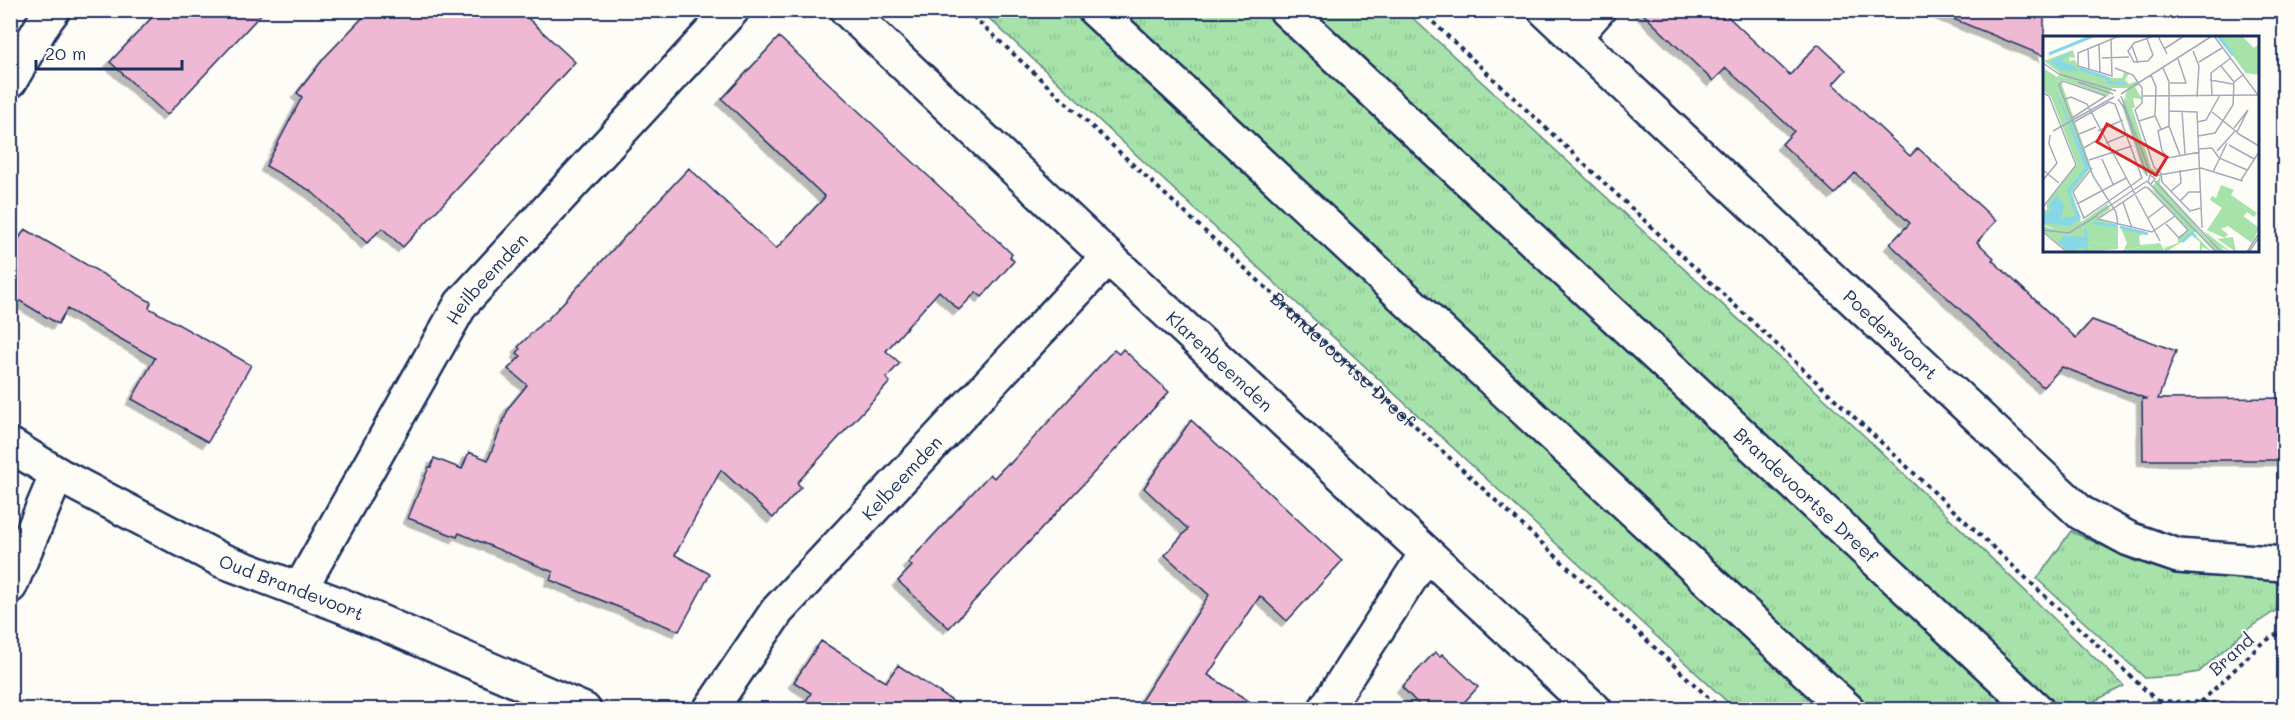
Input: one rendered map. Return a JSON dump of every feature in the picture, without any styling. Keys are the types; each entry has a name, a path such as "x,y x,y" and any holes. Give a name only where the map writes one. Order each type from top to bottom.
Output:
{"street":[{"path":"10,81 53,10"},
{"name":"Heilbeemden","path":"300,589 461,304 732,10"},
{"name":"Klarenbeemden","path":"847,10 1108,257 1595,710"},
{"path":"1095,10 1848,710"},
{"name":"Brandevoortse Dreef","path":"1287,10 2037,710"},
{"name":"Poedersvoort","path":"1545,10 2081,513 2130,539 2178,556 2284,564"},
{"path":"1574,38 1598,10"},
{"name":"Kelbeemden","path":"710,710 777,611 1108,257"},
{"name":"Oud Brandevoort","path":"10,445 57,474 221,560 300,589 584,710"},
{"path":"10,586 57,474"},
{"path":"1325,710 1426,554"}],"path":[{"name":"Brandevoortse Dreef","path":"966,10 1722,710"},
{"path":"1420,10 2157,701"},
{"name":"Brand","path":"2200,703 2262,643 2284,630"},
{"path":"2123,710 2157,701 2240,704 2258,710"}],"green space":[{"path":"981,11 1080,11 1830,709 1735,709"},
{"path":"1115,11 1270,11 2015,709 1868,709"},
{"path":"1306,11 1405,11 1855,427 2124,686 2079,709 2060,709"},
{"path":"2071,531 2134,561 2177,574 2284,582 2284,605 2245,631 2199,672 2145,678 2037,579"}],"building":[{"path":"159,10 265,10 167,115 110,62"},
{"path":"370,10 519,10 575,62 403,247 382,228 367,243 311,191 266,166 302,97 297,93 325,57"},
{"path":"1639,10 1721,10 1790,75 1818,44 1846,70 1833,84 1910,156 1918,148 1996,221 1977,242 1994,258 1992,260 2076,338 2092,320 2176,351 2158,399 2284,398 2284,460 2143,460 2142,399 2147,399 2062,367 2043,387 1890,244 1910,223 1855,173 1835,194 1782,144 1794,131 1726,68 1713,81"},
{"path":"1936,10 2044,10 2043,56 1936,12"},
{"path":"779,37 1012,254 1010,257 1014,261 982,297 976,292 959,310 939,291 886,351 900,363 886,378 890,382 797,483 801,487 773,518 721,470 675,555 710,574 679,631 550,580 553,572 459,533 457,537 408,518 434,458 462,469 469,452 488,460 509,407 527,385 508,369 521,356 517,353 520,349 518,347 546,321 689,168 776,249 825,197 722,99"},
{"path":"25,229 151,302 149,308 251,365 208,442 132,399 155,358 67,309 58,324 10,295 10,253"},
{"path":"1123,349 1169,392 949,628 898,581 912,566 908,563 990,474 994,478 1008,463 1009,465 1114,350 1119,354"},
{"path":"1191,420 1342,561 1287,621 1260,596 1208,675 1263,710 1135,710 1209,595 1165,555 1188,529 1144,488"},
{"path":"821,641 886,682 898,665 966,710 800,710 811,693 794,682"},
{"path":"1435,652 1440,656 1442,654 1478,687 1457,710 1424,710 1402,687"}]}
